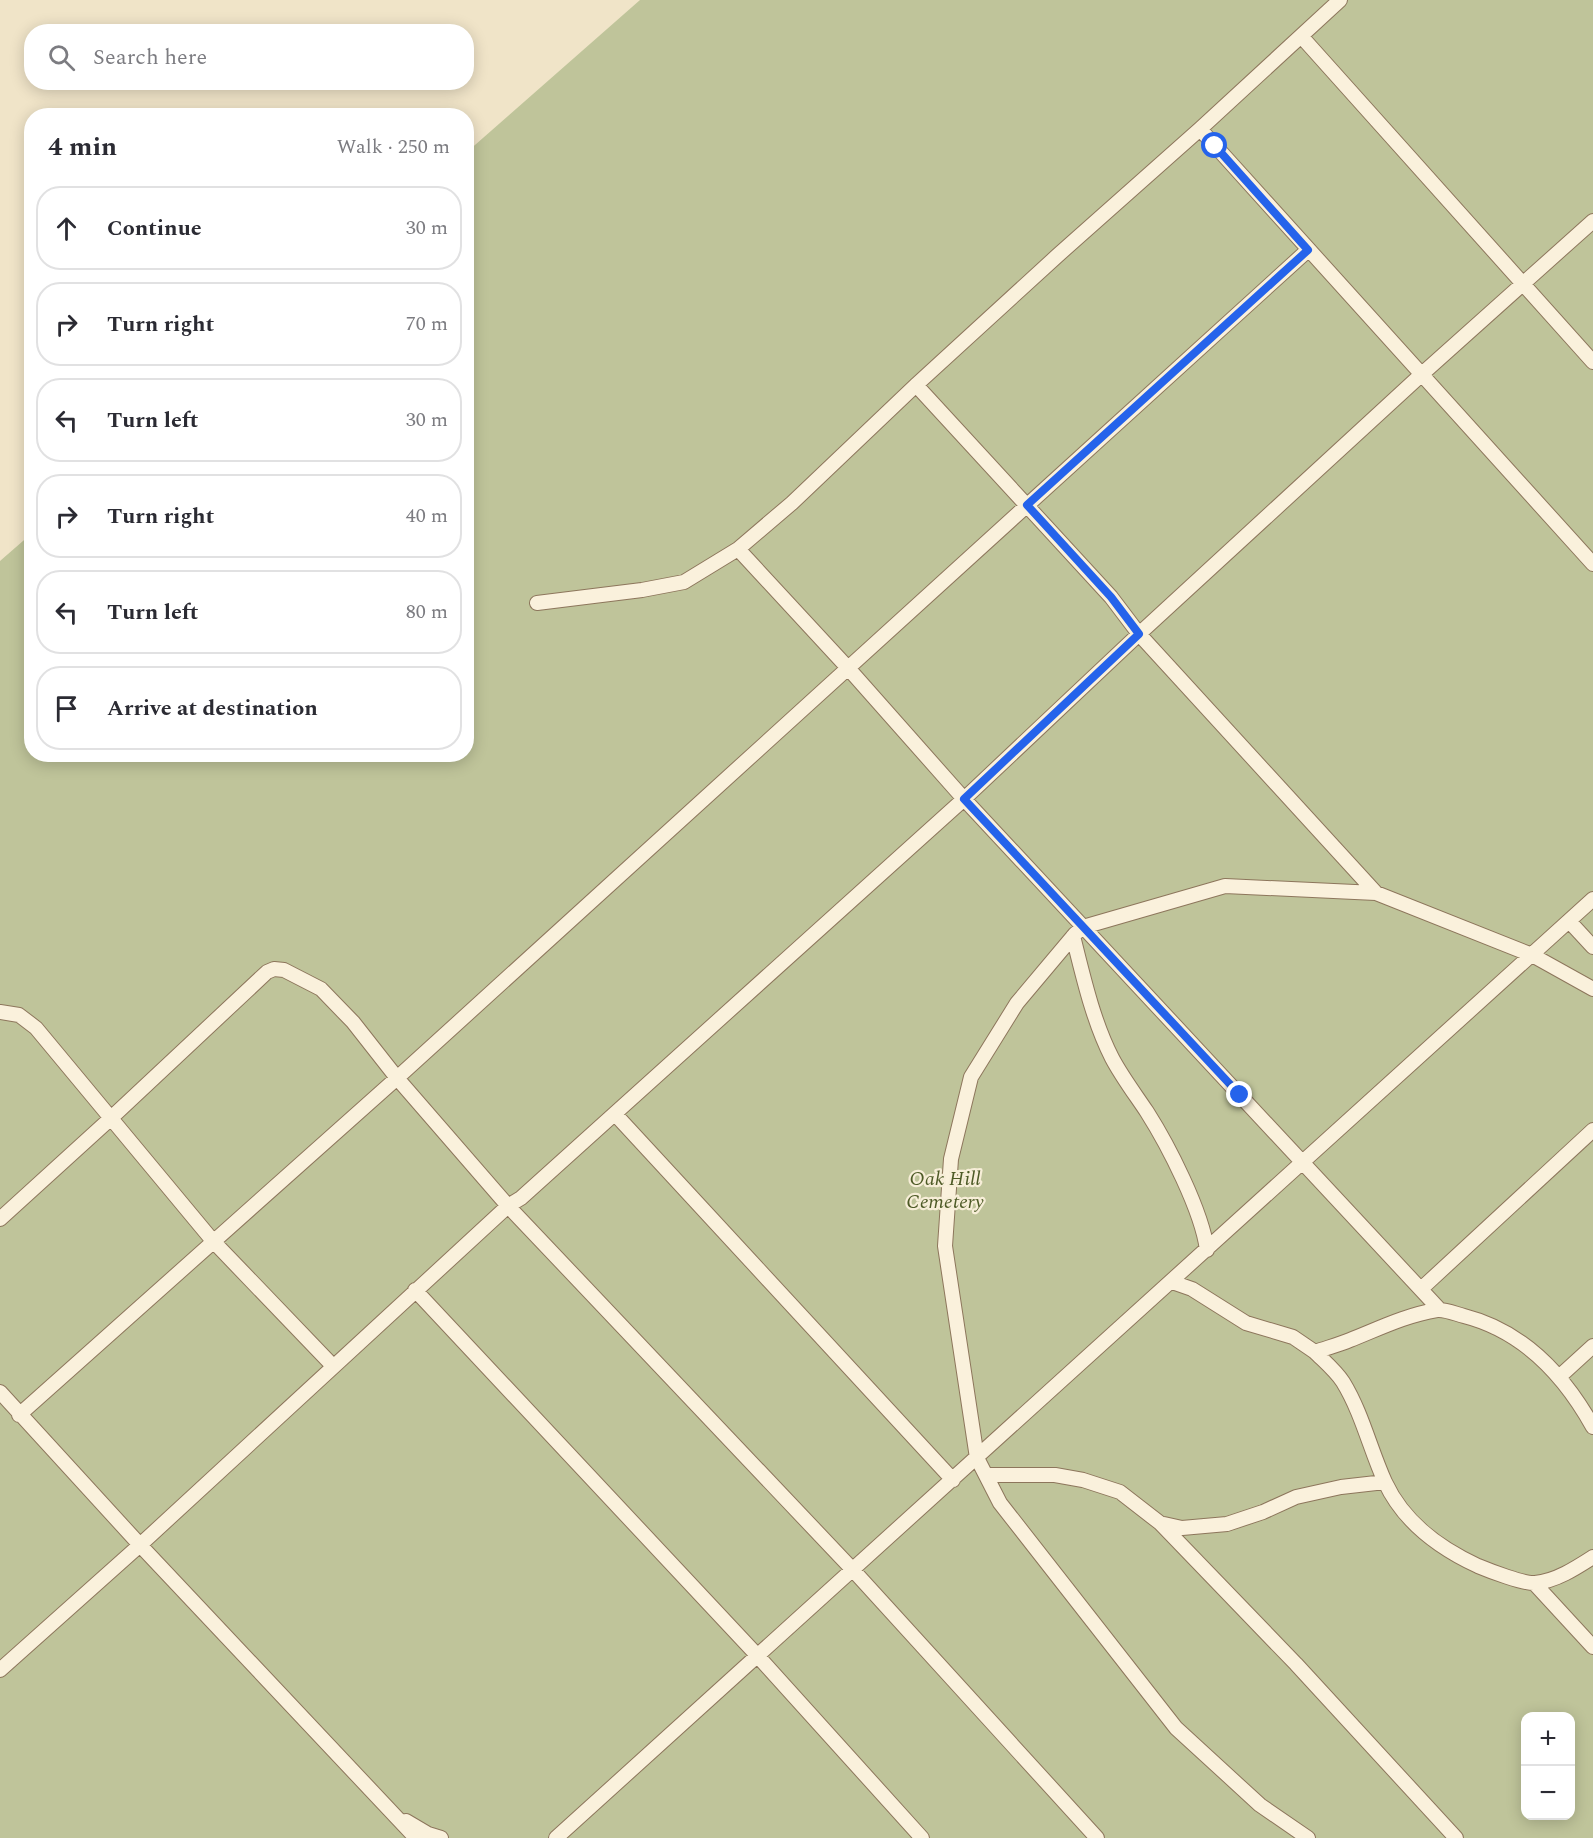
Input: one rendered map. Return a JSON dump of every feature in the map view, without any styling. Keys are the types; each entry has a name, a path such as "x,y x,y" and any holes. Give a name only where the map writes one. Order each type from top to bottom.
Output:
{"lane":[{"path":"537,603 642,590 684,582 738,549 792,503 916,385 1340,0"},
{"path":"1301,36 1593,362"},
{"path":"1200,129 1593,564"},
{"path":"0,1670 140,1545 508,1206 521,1198 964,799 1139,634 1422,374 1593,221"},
{"path":"19,1415 397,1078 1308,250"},
{"path":"916,385 1111,597 1139,634 1376,893"},
{"path":"738,549 848,668 1078,932 1304,1163 1440,1310"},
{"path":"1308,1838 1260,1805 1176,1728 1000,1503 977,1458 945,1246 951,1159 971,1077 1017,1003 1078,932 1225,886 1376,893 1532,955 1593,989"},
{"path":"556,1838 1593,900"},
{"path":"1569,921 1593,947"},
{"path":"1078,932 1092,1004 1108,1049 1161,1136 1182,1178 1205,1236 1207,1250"},
{"path":"0,1219 267,972 274,969 284,970 321,989 353,1022 397,1078 508,1206 853,1570 1097,1838"},
{"path":"0,1012 19,1015 36,1028 213,1241 333,1366"},
{"path":"615,1114 953,1480"},
{"path":"1421,1289 1593,1130"},
{"path":"1172,1282 1192,1289 1246,1323 1293,1337 1315,1352 1342,1380 1360,1416 1385,1482 1409,1519 1429,1538 1451,1553 1492,1571 1534,1583 1593,1647"},
{"path":"416,1290 758,1656 922,1838"},
{"path":"1315,1352 1347,1342 1408,1317 1440,1310 1473,1318 1503,1330 1552,1368 1580,1405 1593,1427"},
{"path":"1559,1377 1593,1346"},
{"path":"0,1392 140,1545 416,1838"},
{"path":"986,1475 1055,1475 1083,1480 1120,1492 1160,1523 1296,1664 1456,1838"},
{"path":"1160,1523 1182,1528 1227,1524 1263,1512 1296,1497 1341,1487 1385,1482"},
{"path":"1534,1583 1565,1574 1593,1557"},
{"path":"392,1812 428,1834 441,1838"}],"green space":[{"name":"Oak Hill Cemetery","path":"640,0 1593,0 1593,1838 0,1838 0,561 24,540 24,762 474,762 474,146"}],"route":[{"path":"1215,146 1308,250 1027,505 1111,597 1139,634 964,799 1240,1095"}]}
